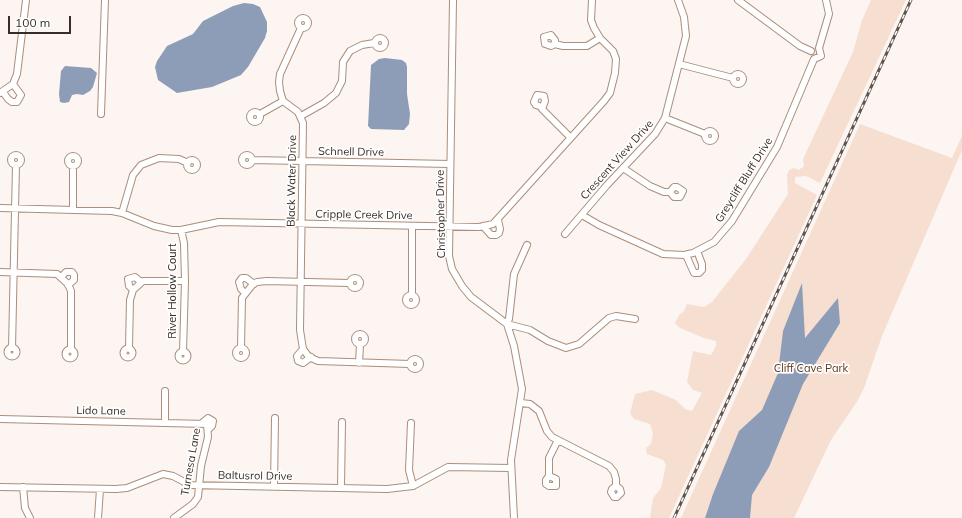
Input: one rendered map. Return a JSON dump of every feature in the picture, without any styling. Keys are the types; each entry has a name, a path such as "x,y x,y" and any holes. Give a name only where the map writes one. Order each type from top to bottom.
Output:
{"street":[{"path":"13,84 21,95 17,102 8,99 2,93 13,84 19,63 26,0"},
{"path":"101,114 105,0"},
{"name":"Christopher Drive","path":"453,0 449,256 458,281 472,297 507,324"},
{"name":"Cripple Creek Drive","path":"122,213 154,226 172,230 181,230 219,222 412,226 484,226 493,224 610,93 616,73 616,59 613,51 600,38 591,20 592,0"},
{"name":"Crescent View Drive","path":"565,234 654,134 665,118 686,30 678,0"},
{"path":"738,0 800,46 811,51 814,59"},
{"name":"Greycliff Bluff Drive","path":"582,215 657,253 686,255 706,248 720,236 732,221 777,147 814,59 820,56 819,48 829,14 826,0"},
{"path":"301,28 280,74 280,91 283,101 301,116 332,98 336,93 342,81 343,62 350,51 362,45 374,43"},
{"path":"555,44 563,46 587,46 600,38"},
{"path":"811,51 819,48"},
{"path":"679,64 733,78"},
{"path":"260,114 283,101"},
{"path":"542,107 570,137"},
{"name":"Black Water Drive","path":"301,116 303,123 303,161 300,330 303,349 310,358 318,361 410,364"},
{"path":"665,118 705,134"},
{"path":"0,208 112,211 122,213 133,175 141,165 159,158 179,159 188,163"},
{"name":"Schnell Drive","path":"252,160 450,164"},
{"path":"12,348 16,165"},
{"path":"73,166 73,210"},
{"path":"623,168 650,186 664,192 670,192"},
{"name":"Cripple Creek Drive","path":"484,226 491,235 496,235 499,233 500,229 498,220"},
{"path":"412,226 412,295"},
{"name":"River Hollow Court","path":"181,230 184,244 185,281 183,352"},
{"path":"514,518 511,468 521,402 522,380 512,337 507,324 509,319 514,274 527,245"},
{"path":"686,255 694,273 698,273 702,270 702,264 697,252"},
{"path":"61,277 68,271 74,273 74,280 68,284"},
{"path":"0,272 54,274 61,277 68,284 71,291 71,349"},
{"path":"134,290 129,286 128,279 135,277 140,282"},
{"path":"245,292 239,282 242,278 246,278 254,284"},
{"path":"129,348 130,300 134,290 140,282 185,281"},
{"path":"241,348 242,298 245,292 254,284 267,281 350,283"},
{"path":"507,324 530,330 553,343 566,348 579,344 609,318 616,316 635,319"},
{"path":"359,363 360,345"},
{"name":"Black Water Drive","path":"303,349 297,356 298,361 303,363 310,358"},
{"path":"165,392 165,422"},
{"path":"521,402 530,404 538,411 546,431 558,440 609,466 614,472 616,486"},
{"path":"274,486 275,418"},
{"name":"Lido Lane","path":"0,419 165,422 206,425"},
{"path":"341,488 342,422"},
{"path":"411,423 410,470 413,486"},
{"name":"Turnesa Lane","path":"174,518 193,504 198,497 201,466 208,437 206,425"},
{"path":"549,476 548,458 558,440"},
{"name":"Baltusrol Drive","path":"0,487 100,489 127,488 163,474 173,476 190,485 387,489 413,486 448,467 511,468"},
{"path":"23,487 25,508 30,518"},
{"path":"98,518 100,489"}],"green space":[{"path":"871,0 906,0 820,183 806,176 795,177 795,183 817,195 669,518 650,518 653,498 661,488 666,465 663,460 647,454 646,448 651,444 653,433 650,424 634,419 630,413 635,394 652,390 676,400 685,409 692,411 702,393 693,390 687,382 693,351 711,355 716,346 716,341 704,338 680,328 675,323 679,315 684,311 687,304 704,307 712,302 746,259 788,194 787,175 789,170 794,168 799,170 804,166 803,159 853,52 862,20"},
{"name":"Cliff Cave Park","path":"860,124 952,158 962,136 962,150 882,336 864,388 858,400 831,440 794,518 681,518"}],"water":[{"path":"244,3 253,4 260,7 267,22 267,31 265,38 248,67 241,75 212,87 177,93 158,80 155,67 157,61 167,46 193,34 203,21 233,6"},
{"path":"385,58 402,60 406,63 407,94 410,114 409,124 404,130 371,129 368,126 371,65 379,59"},
{"path":"65,66 91,68 97,73 93,87 90,91 83,95 72,95 69,102 64,103 60,102 59,94 61,71"},
{"path":"802,283 805,338 838,298 840,323 803,384 769,467 752,495 750,518 705,518 713,494 739,431 762,410 778,373 783,331"}],"railway":[{"path":"674,518 911,0"}]}
